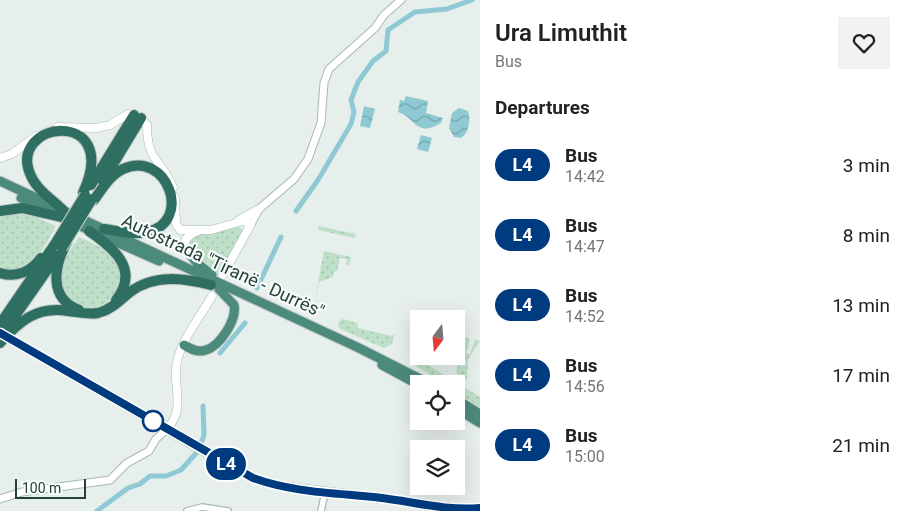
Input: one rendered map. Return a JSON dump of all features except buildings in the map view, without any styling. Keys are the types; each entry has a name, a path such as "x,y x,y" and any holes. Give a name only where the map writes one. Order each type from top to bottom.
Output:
{"highway":[{"path":"89,197 137,117"},
{"path":"69,220 38,186 29,170 30,152 35,142 44,134 55,130 67,131 78,136 87,145 92,166 89,197"},
{"path":"0,337 58,246 69,220 89,197 116,174 134,166 156,171 169,186 172,198 171,210 159,227 148,232 135,233 104,228"},
{"name":"Autostrada \"Tiranë - Durrës\"","path":"0,181 69,220 104,228 413,375"},
{"name":"Autostrada \"Tiranë - Durrës\"","path":"0,188 215,287 410,380"},
{"path":"0,211 22,208 69,220"},
{"path":"58,246 55,280 58,292 74,308 87,311 100,310 111,304 123,288 126,273 124,265 110,246 89,230"},
{"path":"0,273 13,275 28,270 58,246"},
{"path":"0,324 58,246"},
{"path":"185,249 203,269 249,297"},
{"path":"0,343 22,320 40,311 54,309 98,313 112,306 139,286 160,280 182,279 215,287 234,305 234,314 230,324 215,345 208,350 198,351 184,345"},
{"path":"465,405 480,414"},
{"path":"465,414 480,423"}],"main road":[{"path":"0,158 12,154 47,129 59,127 96,128 110,125 124,115 137,117 147,125 148,142 152,155 174,189 178,236 185,249"},
{"path":"226,226 259,210"},
{"path":"223,275 251,224 235,222"},
{"path":"176,224 180,230 204,230"},
{"path":"185,249 184,245 187,238 204,230 226,226 241,226 245,230 246,236"},
{"path":"167,429 174,420 178,408 176,364 184,345 212,296"},
{"path":"15,341 211,456 260,481 444,509 480,508"}],"street":[{"path":"251,224 259,210 294,179 308,159 321,122 324,83 329,69 375,28 384,15 401,0"},
{"path":"0,499 22,492 110,480 132,460 149,451 156,439 167,429"},
{"path":"321,511 325,492"},
{"path":"187,511 202,507 228,511"}],"green space":[{"path":"11,211 27,213 56,226 41,252 29,265 12,271 0,270 0,215"},
{"path":"319,226 355,234 356,236 354,238 318,230"},
{"path":"234,227 241,228 243,233 220,275 209,269 187,246 187,241 198,235"},
{"path":"79,237 103,248 120,266 122,274 115,294 106,303 98,307 80,306 66,295 62,287 60,272 66,256"},
{"path":"324,251 351,257 349,265 346,265 347,259 340,258 337,271 334,272 333,277 319,282 314,305"},
{"path":"342,319 358,323 357,328 392,336 395,333 392,344 384,348 340,329 338,323"},
{"path":"467,337 470,340 466,353 470,354 475,340 480,341 468,359 467,380 465,375 456,373 458,365 465,365 465,338"},
{"path":"415,365 428,365 444,375 430,375"},
{"path":"465,388 480,397 480,407 465,398"}],"water":[{"path":"406,96 428,101 426,113 443,118 441,123 432,127 421,128 398,112 400,100 404,101"},
{"path":"364,106 375,109 370,128 360,126"},
{"path":"459,108 468,111 469,118 468,130 461,138 454,137 449,128 452,113"},
{"path":"421,135 432,138 428,152 417,149"}],"waterway":[{"path":"296,211 318,180 351,124 354,112 351,100 358,82 373,61 386,51 388,30 415,12 447,9 472,0"},
{"path":"257,288 281,237"},
{"path":"220,353 245,323"},
{"path":"97,511 128,488 140,484 150,476 166,476 181,470 198,451 204,435 203,406"}],"bus line":[{"name":"L4","path":"0,333 211,456 253,478 283,486 383,498 444,509 467,510 480,508"}]}
